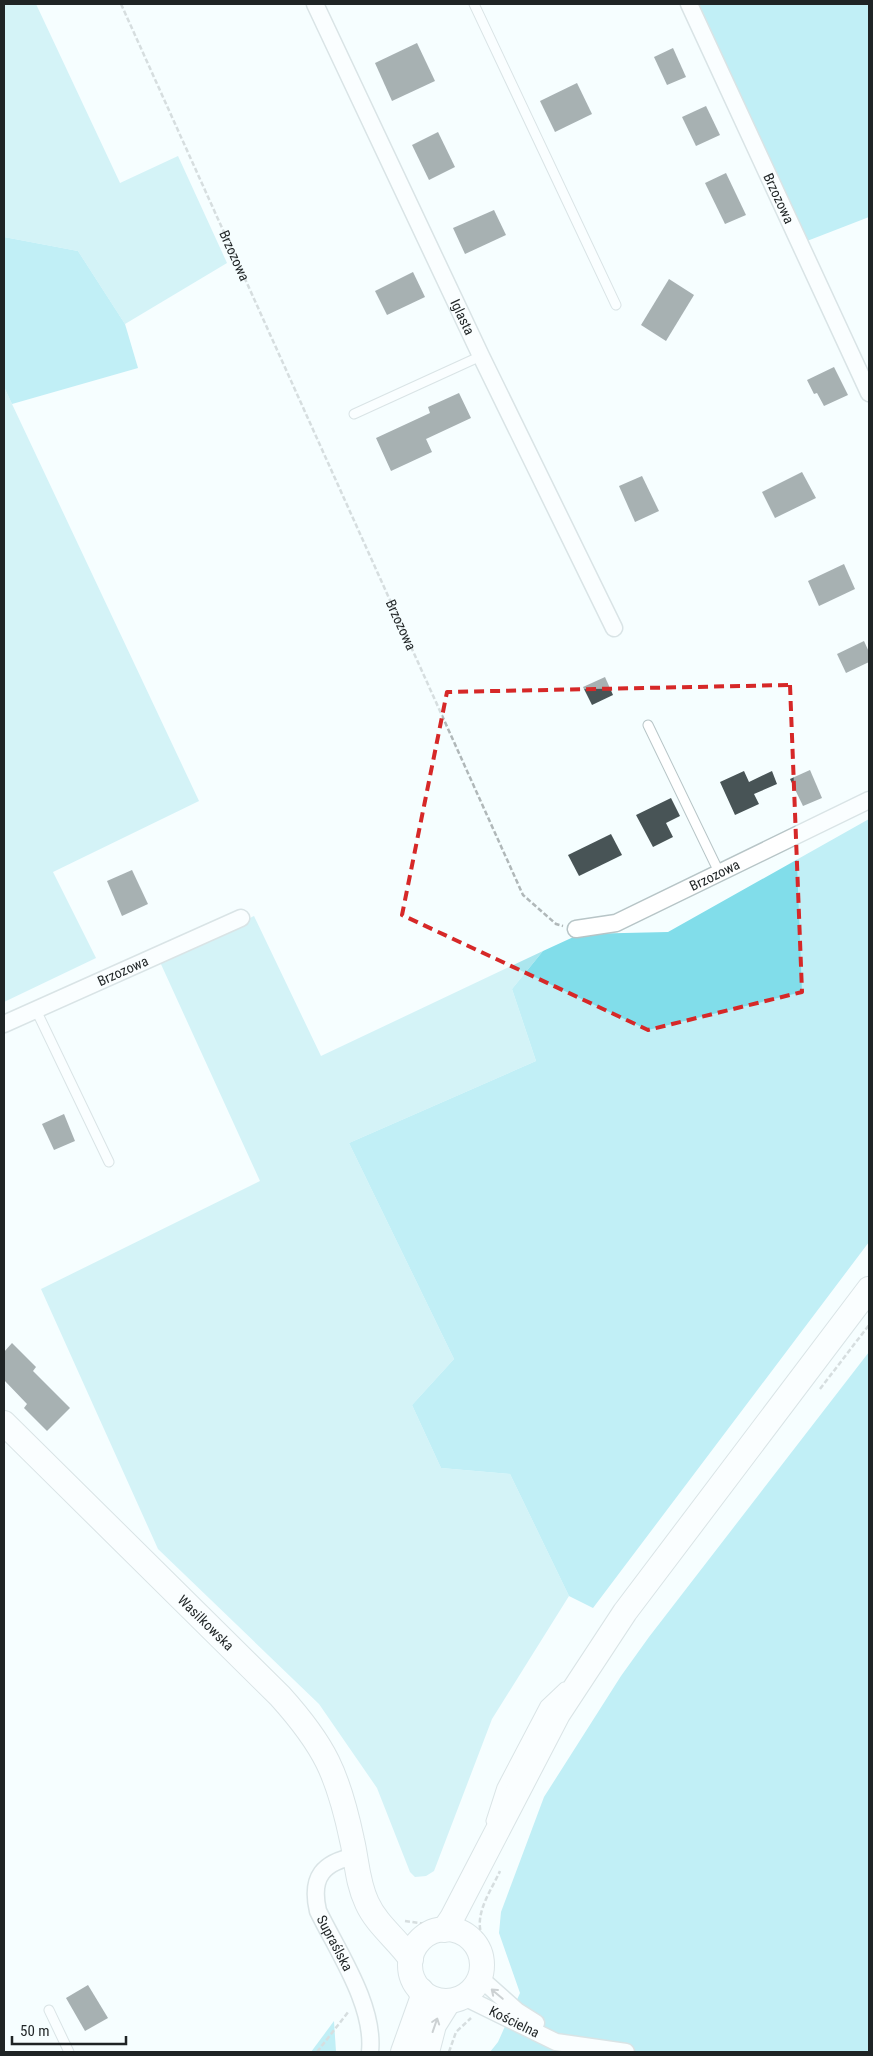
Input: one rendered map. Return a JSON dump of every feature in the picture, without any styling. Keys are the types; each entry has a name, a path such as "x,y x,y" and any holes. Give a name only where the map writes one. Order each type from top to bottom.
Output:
{"main road":[{"path":"471,1939 470,1924 475,1902 495,1849 558,1714 625,1612 869,1289"},
{"name":"Wasilkowska","path":"4,1423 305,1723 320,1746 342,1793 361,1885 372,1912 411,1959"},
{"path":"403,2052 422,1999 420,1990 412,1975 411,1959 415,1948 433,1934 495,1849"},
{"name":"Wasilkowska","path":"356,1856 365,1867 375,1896 387,1914 401,1926 433,1934"},
{"path":"426,2052 434,2025 465,2001 473,1989 486,1985 482,1959 478,1948 471,1939 454,1931 433,1934"},
{"path":"420,1990 429,1997 465,2001"}],"street":[{"name":"Iglasta","path":"315,4 481,356 614,628"},
{"name":"Brzozowa","path":"688,4 869,392"},
{"name":"Brzozowa","path":"576,929 616,923 869,800"},
{"name":"Brzozowa","path":"4,1024 241,918"},
{"name":"Supraślska","path":"356,1856 342,1858 330,1864 321,1872 316,1883 314,1897 318,1910 360,1995 369,2019 372,2037 370,2052"},
{"name":"Kościelna","path":"486,1985 517,2011 566,2042"},
{"name":"Kościelna","path":"465,2001 556,2042 626,2052"}],"lane":[{"path":"474,4 616,305"},
{"path":"354,414 481,356"},
{"path":"648,726 719,872"},
{"path":"36,1010 109,1162"},
{"path":"48,2010 68,2052"}],"path":[{"name":"Brzozowa","path":"121,4 523,895 556,924 576,929"},
{"path":"814,1396 869,1325"},
{"path":"486,1985 498,1984 492,1977 491,1957 480,1931 479,1921 495,1849"},
{"path":"317,2052 360,1995"},
{"path":"449,2052 465,2001"}],"highlighted area":[{"path":"790,685 802,992 648,1030 402,915 447,692"}],"shaded area":[{"path":"4,4 36,4 120,183 178,156 227,263 125,324 78,251 4,237"},
{"path":"699,4 869,4 869,217 807,241"},
{"path":"4,237 78,251 125,324 138,368 12,404 4,387"},
{"path":"4,387 199,801 53,872 96,958 4,1002"},
{"path":"869,819 869,1242 593,1608 569,1596 510,1474 441,1468 412,1405 454,1359 349,1143 536,1061 512,989 543,951 580,934 668,932"},
{"path":"254,916 321,1056 543,951 512,989 536,1061 349,1143 454,1359 412,1405 441,1468 510,1474 569,1596 492,1719 434,1871 426,1876 415,1877 410,1872 377,1788 319,1704 158,1549 41,1289 260,1181 160,962"},
{"path":"869,1352 869,2052 490,2052 498,2042 520,1993 499,1933 501,1912 544,1797 621,1676 649,1637"},
{"path":"334,2021 336,2052 311,2052"}],"building":[{"path":"417,43 435,81 392,101 375,63"},
{"path":"673,48 686,77 667,85 654,57"},
{"path":"577,83 592,114 555,132 540,101"},
{"path":"706,106 720,135 696,146 682,117"},
{"path":"438,132 455,167 429,180 412,145"},
{"path":"726,173 746,215 725,224 705,183"},
{"path":"494,210 506,235 465,254 453,228"},
{"path":"413,272 425,297 387,315 375,291"},
{"path":"669,279 694,295 666,341 641,325"},
{"path":"834,367 848,395 824,406 817,393 814,394 807,380"},
{"path":"459,393 471,418 426,439 432,452 391,471 376,438 430,413 428,407"},
{"path":"802,472 816,498 775,518 762,492"},
{"path":"642,476 659,511 635,522 619,486"},
{"path":"844,564 855,589 819,606 808,581"},
{"path":"864,641 869,652 869,662 846,673 837,654"},
{"path":"605,677 613,695 592,705 583,687"},
{"path":"810,770 822,798 803,806 790,779"},
{"path":"744,771 749,782 772,771 777,784 754,794 759,804 735,815 720,782"},
{"path":"671,798 680,816 666,823 673,837 653,847 636,815"},
{"path":"611,834 622,855 579,876 568,855"},
{"path":"132,870 148,904 122,916 107,881"},
{"path":"64,1114 75,1141 54,1150 42,1124"},
{"path":"12,1343 36,1367 33,1371 70,1408 47,1431 24,1408 27,1404 4,1380 4,1352"},
{"path":"88,1985 108,2018 85,2031 66,1998"}]}
